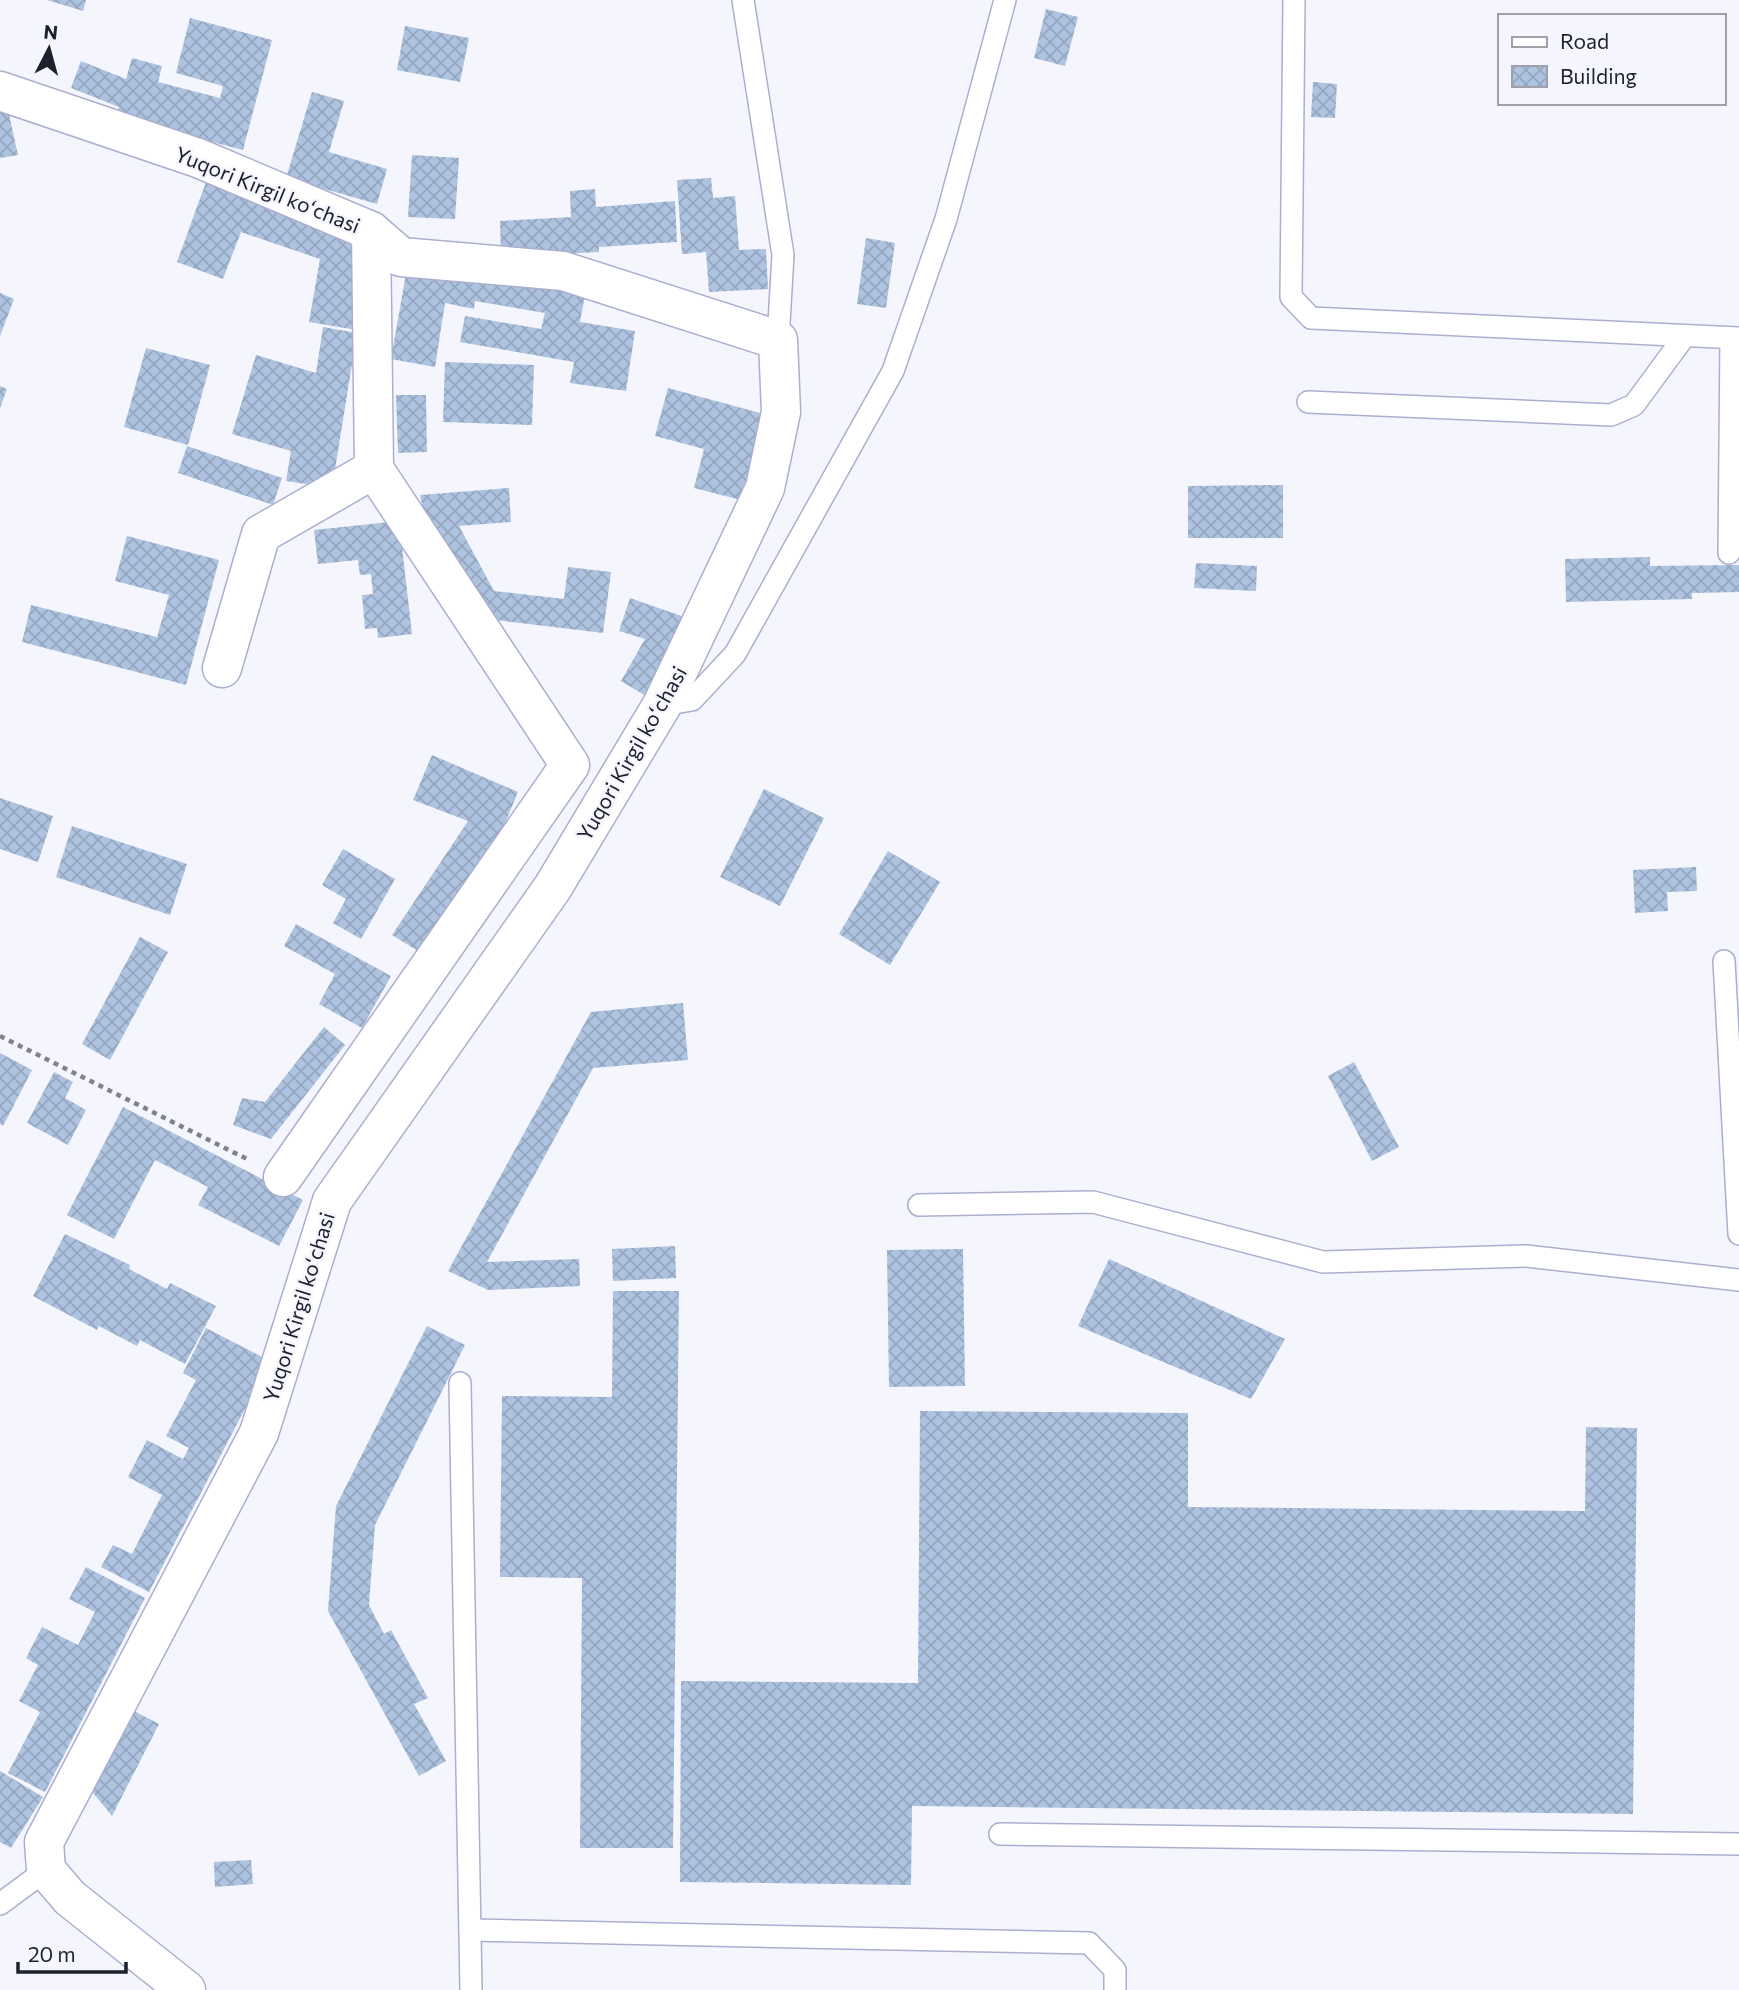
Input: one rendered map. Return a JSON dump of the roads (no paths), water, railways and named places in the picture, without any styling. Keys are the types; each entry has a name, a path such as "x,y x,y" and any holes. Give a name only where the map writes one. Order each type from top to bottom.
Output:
{"street":[{"name":"Yuqori Kirgil koʻchasi","path":"0,90 198,158 371,231 401,257 563,271 778,340 781,412 765,488 662,705 553,887 332,1201 259,1433 44,1842 46,1870"},
{"path":"283,1177 570,765 374,469 371,231"},
{"path":"222,668 261,534 374,469"},
{"path":"46,1870 70,1898 186,1990"}],"lane":[{"path":"743,0 783,255 778,340"},
{"path":"662,705 692,700 735,654 893,371 946,219 1005,0"},
{"path":"1294,0 1291,297 1311,318 1735,338 1729,553"},
{"path":"1308,402 1611,415 1634,405 1684,337"},
{"path":"1724,961 1739,1234"},
{"path":"919,1205 1093,1202 1323,1262 1526,1256 1739,1280"},
{"path":"460,1383 471,1990"},
{"path":"1000,1834 1739,1844"},
{"path":"0,1904 46,1870"},
{"path":"470,1930 1088,1944 1115,1970 1115,1990"}]}
